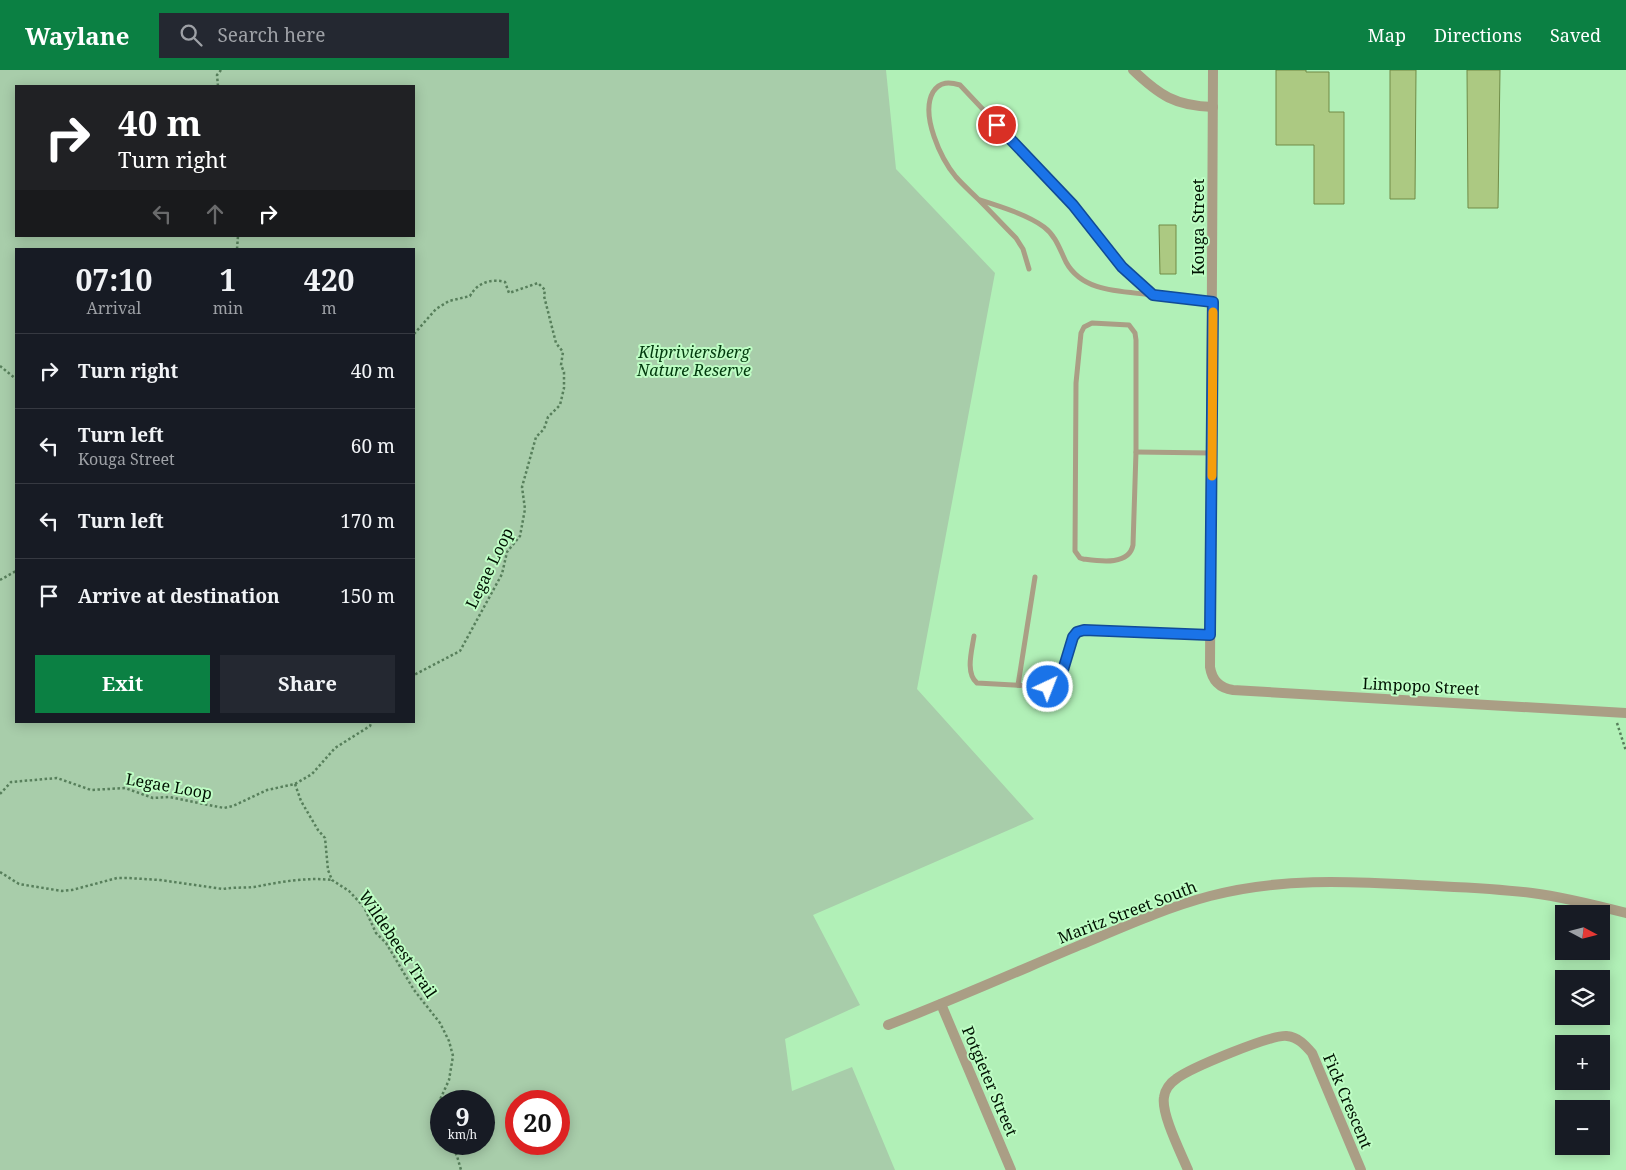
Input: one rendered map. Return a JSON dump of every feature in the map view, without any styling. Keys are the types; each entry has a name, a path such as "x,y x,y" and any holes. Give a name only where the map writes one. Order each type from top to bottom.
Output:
{"street":[{"path":"1133,70 1155,89 1174,101 1194,106 1213,106"},
{"name":"Kouga Street","path":"1213,70 1210,667 1216,682"},
{"name":"Limpopo Street","path":"1216,682 1224,688 1240,690 1626,713"},
{"name":"Maritz Street South","path":"888,1025 1139,920 1183,904 1246,888 1292,883 1346,881 1456,887 1531,893 1626,913"},
{"name":"Potgieter Street","path":"941,1004 1011,1170"},
{"name":"Fick Crescent","path":"1188,1170 1165,1113 1164,1097 1170,1084 1177,1078 1222,1056 1272,1038 1283,1036 1297,1039 1312,1053 1362,1170"}],"lane":[{"path":"1029,269 1023,249 1016,238 956,177 938,147 930,122 929,103 934,91 943,83 951,82 960,85 1073,205 1122,267 1153,295"},
{"path":"979,200 1008,209 1043,226 1056,240 1067,264 1090,285 1104,290 1213,302"},
{"path":"1092,323 1125,324 1132,328 1135,333 1136,452 1133,545 1130,552 1123,559 1119,560 1080,558 1075,551 1076,383 1081,333 1084,327 1092,323"},
{"path":"1136,452 1212,452"},
{"path":"1018,685 1035,577"},
{"path":"974,636 970,670 974,680 982,684 1048,687 1055,685 1063,672 1073,637 1077,632 1084,630 1210,635"}],"path":[{"path":"218,85 217,75 221,70"},
{"name":"Legae Loop","path":"415,333 436,309 449,301 470,296 475,287 495,279 505,282 509,293 538,283 545,290 544,296 556,343 563,352 561,365 564,372 564,388 560,405 548,417 544,429 536,437 522,487 525,509 520,536 507,552 502,574 460,651 415,674"},
{"path":"0,366 15,378"},
{"path":"0,580 15,572"},
{"path":"1613,712 1626,751"},
{"name":"Legae Loop","path":"0,794 11,782 57,778 91,790 126,788 153,798 169,797 224,808 233,806 267,790 295,784 312,774 335,748 370,726 371,723"},
{"path":"0,872 19,884 62,891 117,878 160,880 198,887 223,889 254,887 309,878 332,880 328,870 326,838 318,830 301,801 295,784"},
{"name":"Wildebeest Trail","path":"332,880 349,891 364,907 376,933 386,943 414,990 440,1023 449,1041 453,1056 449,1080 444,1090"},
{"path":"456,1155 461,1170"}],"green space":[{"name":"Klipriviersberg Nature Reserve","path":"0,70 886,70 896,169 995,273 917,689 1034,819 813,915 860,1005 785,1039 792,1091 852,1067 895,1170 0,1170"}],"building":[{"path":"1276,70 1329,72 1329,112 1344,112 1344,204 1314,204 1314,145 1276,145"},
{"path":"1390,70 1416,70 1415,199 1390,199"},
{"path":"1467,70 1500,70 1498,208 1468,208"},
{"path":"1159,225 1176,225 1176,274 1160,274"}],"slow traffic":[{"path":"1212,476 1213,312"}],"route":[{"path":"997,125 1073,205 1122,267 1153,295 1213,302 1210,635 1099,629 1077,632 1073,637 1060,680 1055,685 1048,687"}]}
